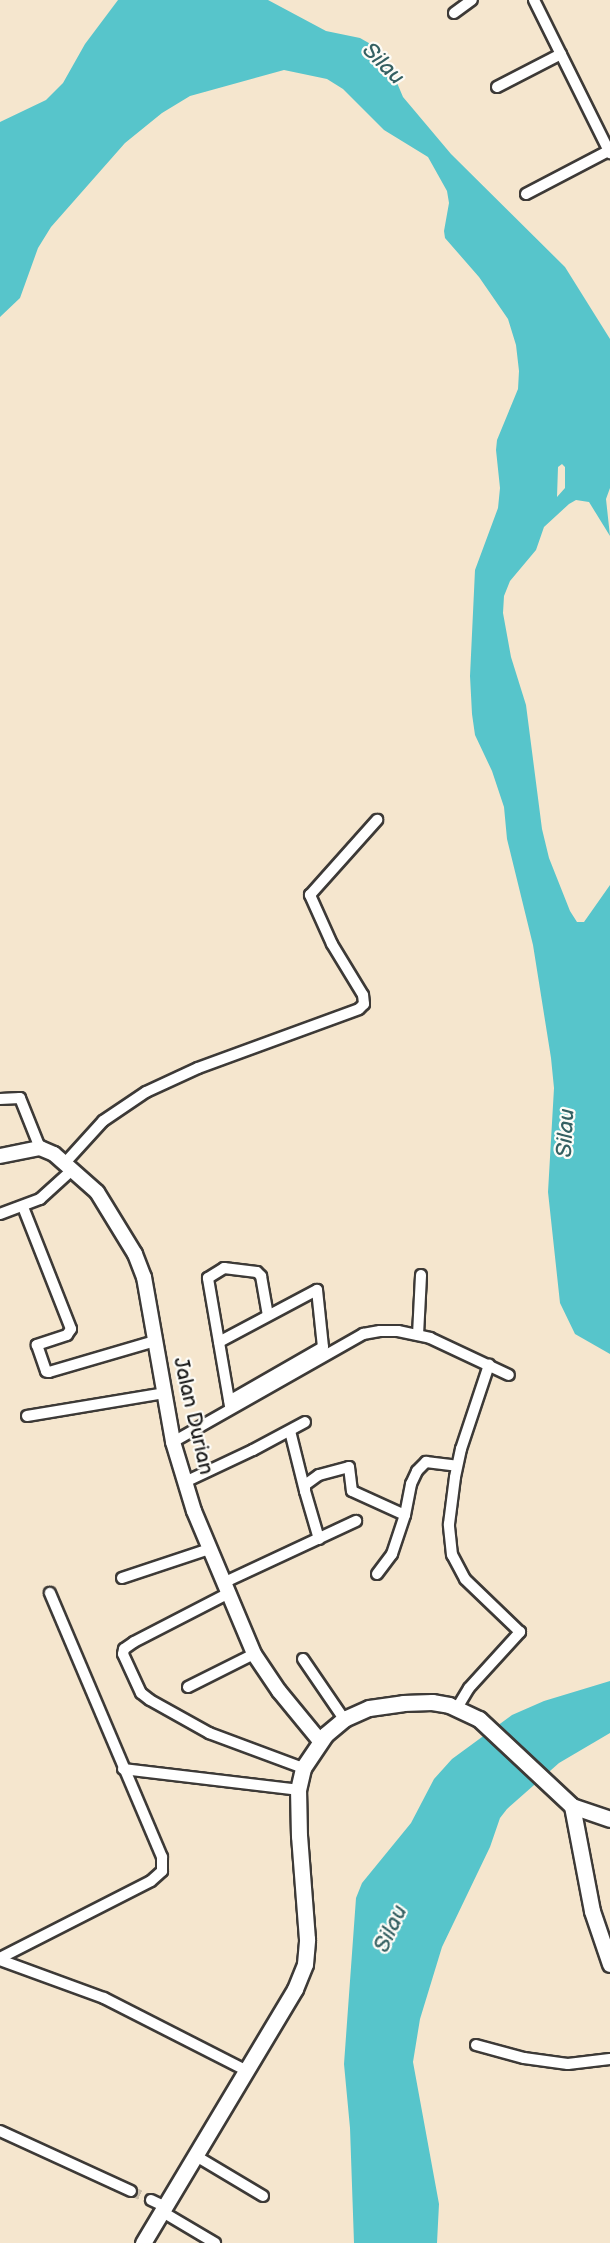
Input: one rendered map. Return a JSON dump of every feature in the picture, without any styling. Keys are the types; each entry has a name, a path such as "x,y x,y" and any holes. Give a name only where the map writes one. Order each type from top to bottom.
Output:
{"main road":[{"path":"143,2243 159,2206 196,2156 295,1989 304,1964 307,1939 298,1836 298,1790 303,1768 320,1742 344,1719 388,1704 432,1702 457,1708 479,1719 572,1806 610,1819"},
{"path":"572,1806 592,1911 610,1964"}],"street":[{"path":"454,13 472,0"},
{"path":"526,194 610,151 534,0"},
{"path":"497,87 561,54"},
{"path":"0,1214 23,1207 51,1192 103,1121 146,1092 198,1068 359,1009 364,1004 363,995 332,944 310,895 377,820"},
{"path":"0,1099 20,1098 40,1148 0,1156"},
{"name":"Jalan Durian","path":"40,1148 54,1154 97,1192 135,1254 144,1277 173,1442 209,1549 254,1654 279,1691 320,1742"},
{"path":"23,1207 71,1329 67,1335 37,1345 46,1371 155,1341"},
{"path":"230,1405 208,1278 224,1268 257,1272 261,1276 268,1315"},
{"path":"418,1335 422,1275"},
{"path":"173,1442 323,1347 316,1288 219,1342"},
{"path":"230,1405 363,1334 398,1331 430,1338 509,1375"},
{"path":"457,1708 469,1688 520,1632 465,1579 452,1555 449,1524 457,1466 489,1365"},
{"path":"27,1416 164,1393"},
{"path":"185,1482 305,1422"},
{"path":"290,1431 319,1539"},
{"path":"377,1575 392,1554 405,1515 411,1484 417,1471 426,1462 457,1466"},
{"path":"305,1491 305,1485 319,1475 349,1467 352,1491 405,1515"},
{"path":"303,1768 209,1733 163,1708 141,1693 123,1654 129,1646 225,1588 356,1521"},
{"path":"122,1578 209,1549"},
{"path":"0,1959 151,1881 162,1871 162,1857 50,1593"},
{"path":"188,1687 254,1654"},
{"path":"303,1659 344,1719"},
{"path":"123,1769 298,1790"},
{"path":"0,1959 104,1998 246,2071"},
{"path":"476,2045 524,2058 567,2064 610,2059"},
{"path":"0,2131 131,2191"},
{"path":"196,2156 263,2196"},
{"path":"159,2206 215,2243"}],"water":[{"name":"Silau","path":"118,0 268,0 326,31 360,38 374,46 392,71 403,97 451,154 565,267 610,339 610,488 606,499 610,536 589,502 576,500 569,504 544,527 536,550 510,581 504,596 503,613 511,657 526,705 542,829 549,858 570,911 577,922 584,922 610,885 610,1354 575,1334 560,1303 548,1192 554,1088 551,1058 533,945 507,839 504,807 492,771 475,735 472,714 470,676 475,570 498,508 500,488 497,440 518,389 519,371 516,345 508,319 479,277 445,238 449,203 447,191 428,157 384,130 343,89 327,79 284,70 190,96 162,113 125,143 51,227 38,248 20,298 0,317 0,122 46,100 63,83 85,44","holes":["562,464 565,467 565,488 557,497 558,467"]},
{"name":"Silau","path":"610,1681 610,1733 559,1763 507,1809 500,1818 490,1847 442,1947 420,2019 413,2062 439,2204 437,2243 354,2243 350,2128 344,2064 356,1898 362,1883 411,1823 434,1779 452,1759 512,1715 544,1701"}],"tunnel":[{"path":"131,2191 151,2200"}]}
